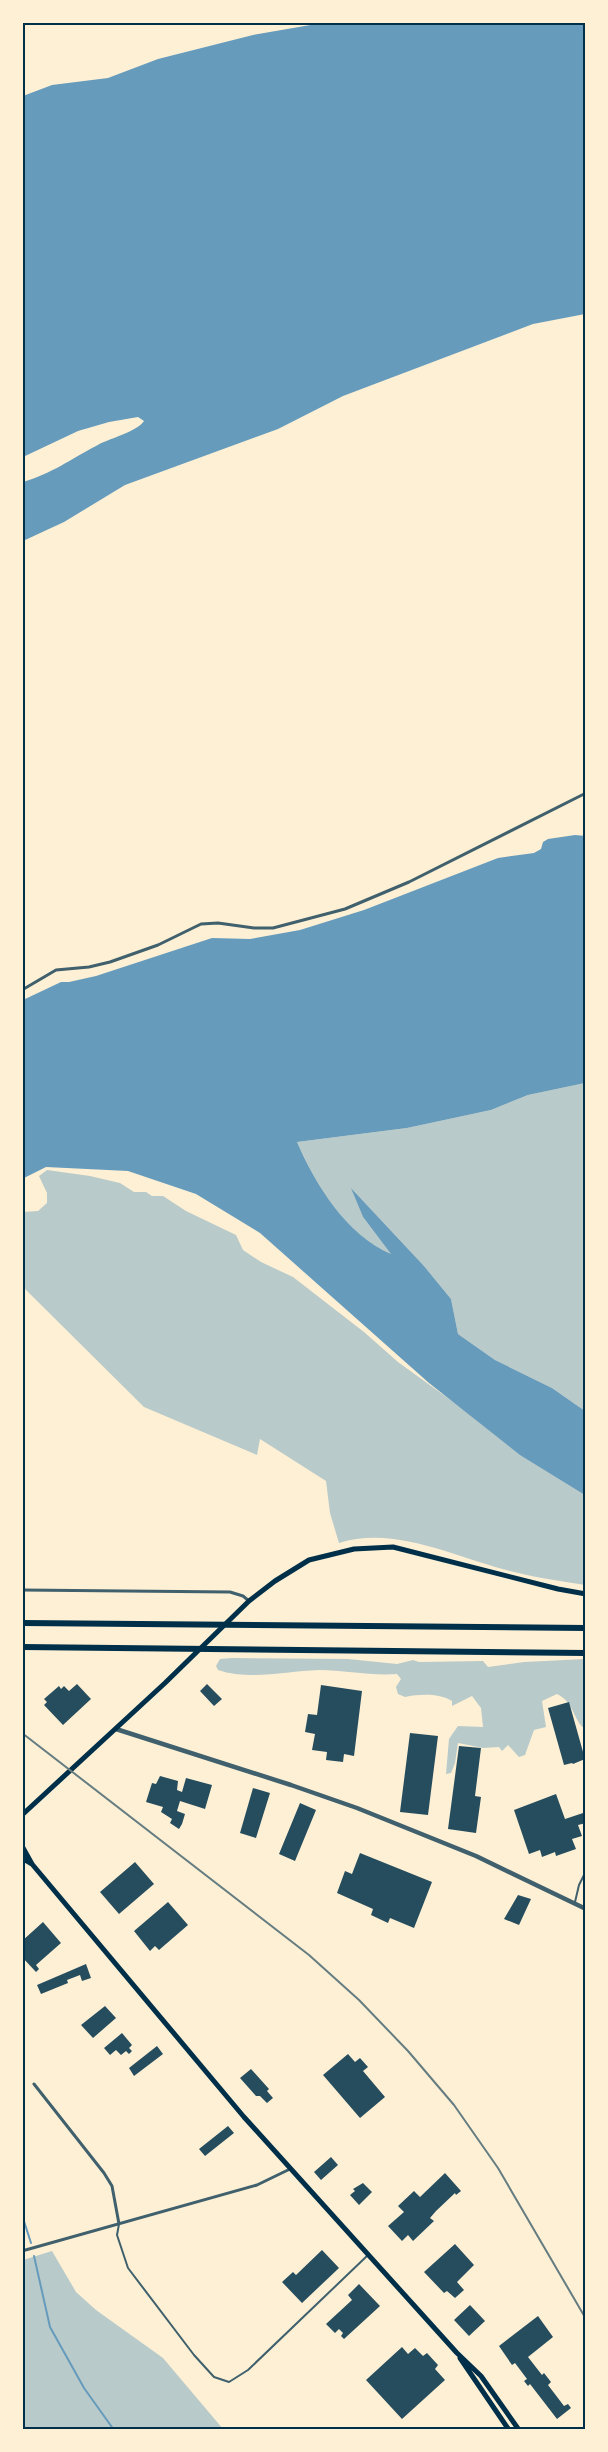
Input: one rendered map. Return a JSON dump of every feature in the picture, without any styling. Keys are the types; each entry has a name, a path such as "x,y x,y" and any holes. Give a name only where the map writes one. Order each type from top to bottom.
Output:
{"highway":[{"path":"22,1623 586,1628"},
{"path":"22,1647 586,1653"}],"main road":[{"path":"22,1815 116,1729 249,1601 275,1581 309,1560 342,1551 377,1547 410,1551 534,1583 586,1594"},
{"path":"22,1846 32,1864 290,2170 457,2353 481,2376 519,2430"},
{"path":"22,1858 32,1864"},
{"path":"457,2353 510,2430"}],"street":[{"path":"22,990 56,970 89,967 110,962 158,945 201,924 218,923 254,928 272,928 303,922 345,909 401,886 586,793"},
{"path":"22,1590 230,1592 243,1596 249,1601"},
{"path":"116,1729 291,1784 356,1808 476,1856 586,1909"},
{"path":"34,2084 104,2172 112,2186 119,2224"},
{"path":"22,2251 257,2185 290,2170"},
{"path":"586,2285 586,2293"}],"lane":[{"path":"575,1904 579,1885 586,1871"},
{"path":"119,2224 116,2235 128,2268 194,2355 214,2376 229,2382 248,2370 368,2255"}],"shaded area":[{"path":"585,1083 585,1411 552,1388 495,1360 458,1334 451,1299 424,1266 352,1189 363,1217 392,1255 371,1244 357,1233 326,1196 297,1142 407,1128 491,1110 528,1095"},
{"path":"47,1170 90,1176 120,1183 134,1192 146,1192 152,1196 163,1196 186,1211 236,1235 243,1250 261,1262 293,1277 364,1332 398,1362 474,1417 585,1483 585,1585 514,1572 405,1541 383,1538 339,1543 330,1513 326,1481 260,1439 257,1455 144,1407 23,1287 22,1212 38,1211 47,1203 47,1193 39,1176"},
{"path":"220,1659 348,1659 397,1664 413,1660 419,1662 483,1661 488,1667 524,1662 585,1659 585,1725 582,1727 566,1701 557,1694 542,1701 546,1727 534,1730 525,1755 519,1757 508,1745 502,1751 499,1747 483,1748 458,1743 455,1763 451,1773 446,1774 449,1739 458,1726 483,1727 481,1708 472,1696 452,1706 452,1701 435,1695 405,1697 398,1694 396,1687 401,1679 397,1674 319,1670 243,1675 218,1670 216,1666"},
{"path":"52,2251 76,2292 96,2310 163,2358 223,2429 23,2429 23,2260"}],"water":[{"path":"322,23 585,23 585,314 533,324 343,396 278,429 125,485 64,522 23,541 23,482 52,470 101,443 135,429 144,421 138,417 109,422 78,431 23,457 23,96 52,85 108,78 158,59 253,35"},
{"path":"575,835 586,836 585,1083 528,1095 491,1110 407,1128 297,1142 313,1175 346,1222 360,1235 391,1254 363,1217 351,1188 424,1266 451,1299 458,1334 495,1360 552,1388 585,1411 585,1495 520,1455 429,1383 260,1233 196,1194 128,1171 46,1167 22,1179 23,1000 61,982 96,976 212,938 250,939 300,930 364,910 498,858 534,853 541,849 543,842 548,839"}],"building":[{"path":"77,1684 91,1699 63,1725 44,1705 47,1702 44,1699 59,1686 61,1689 64,1686 69,1691"},
{"path":"207,1684 222,1699 214,1706 200,1691"},
{"path":"321,1685 362,1691 354,1756 344,1754 343,1762 326,1760 327,1752 312,1750 315,1734 305,1732 308,1714 317,1715"},
{"path":"569,1702 585,1759 573,1764 564,1765 548,1708"},
{"path":"410,1733 438,1736 428,1815 400,1812"},
{"path":"459,1746 481,1748 475,1796 481,1797 476,1833 448,1829"},
{"path":"160,1776 178,1781 177,1790 182,1792 186,1778 212,1785 205,1809 180,1801 177,1811 185,1814 179,1829 170,1823 172,1819 161,1812 163,1807 146,1802 152,1783 156,1784"},
{"path":"253,1788 270,1793 256,1838 240,1833"},
{"path":"556,1794 565,1819 586,1812 586,1823 578,1825 582,1836 572,1839 576,1849 556,1856 555,1852 542,1857 540,1850 529,1854 514,1810"},
{"path":"300,1803 316,1810 295,1861 279,1854"},
{"path":"360,1853 432,1882 414,1928 390,1918 388,1923 371,1915 373,1909 337,1893 345,1871 352,1874"},
{"path":"135,1862 154,1884 119,1914 100,1892"},
{"path":"518,1895 531,1899 519,1925 504,1919"},
{"path":"168,1902 188,1925 159,1950 155,1946 150,1951 134,1931"},
{"path":"43,1922 61,1943 36,1965 39,1969 36,1972 22,1957 22,1941"},
{"path":"86,1964 91,1978 82,1981 80,1975 67,1980 68,1983 41,1994 37,1985"},
{"path":"105,2006 116,2018 93,2038 81,2025"},
{"path":"122,2033 132,2045 129,2048 132,2051 129,2054 126,2051 121,2055 116,2050 110,2055 104,2048"},
{"path":"157,2046 163,2054 134,2076 129,2068"},
{"path":"348,2054 355,2062 360,2058 368,2067 363,2071 385,2097 360,2118 323,2075"},
{"path":"251,2069 269,2089 267,2091 273,2098 267,2103 260,2096 256,2096 240,2078"},
{"path":"228,2126 234,2133 205,2156 199,2149"},
{"path":"331,2157 338,2165 321,2180 314,2172"},
{"path":"445,2173 461,2191 456,2195 455,2193 436,2211 430,2218 434,2221 413,2241 408,2235 402,2241 388,2226 404,2212 398,2206 414,2191 420,2197"},
{"path":"363,2183 372,2192 359,2205 350,2195 355,2191 353,2189"},
{"path":"455,2244 474,2265 457,2282 464,2290 455,2298 447,2291 444,2293 424,2272"},
{"path":"322,2250 339,2268 302,2303 282,2282 293,2272 296,2275"},
{"path":"359,2284 380,2306 344,2339 341,2336 343,2333 339,2329 335,2333 326,2324 352,2300 348,2295"},
{"path":"470,2305 485,2321 469,2336 454,2320"},
{"path":"538,2316 553,2337 528,2357 542,2375 544,2373 551,2382 548,2385 564,2406 568,2404 571,2408 557,2419 530,2384 528,2386 524,2381 527,2379 515,2363 512,2365 499,2346"},
{"path":"402,2347 408,2354 415,2348 423,2356 427,2353 438,2365 435,2369 445,2380 402,2419 366,2380"}],"waterway":[{"path":"22,2166 22,2174"},
{"path":"22,2215 31,2243"},
{"path":"34,2256 50,2327 84,2388 114,2430"}],"railway":[{"path":"22,1733 309,1955 359,2000 408,2051 454,2105 498,2168 586,2319"}]}
